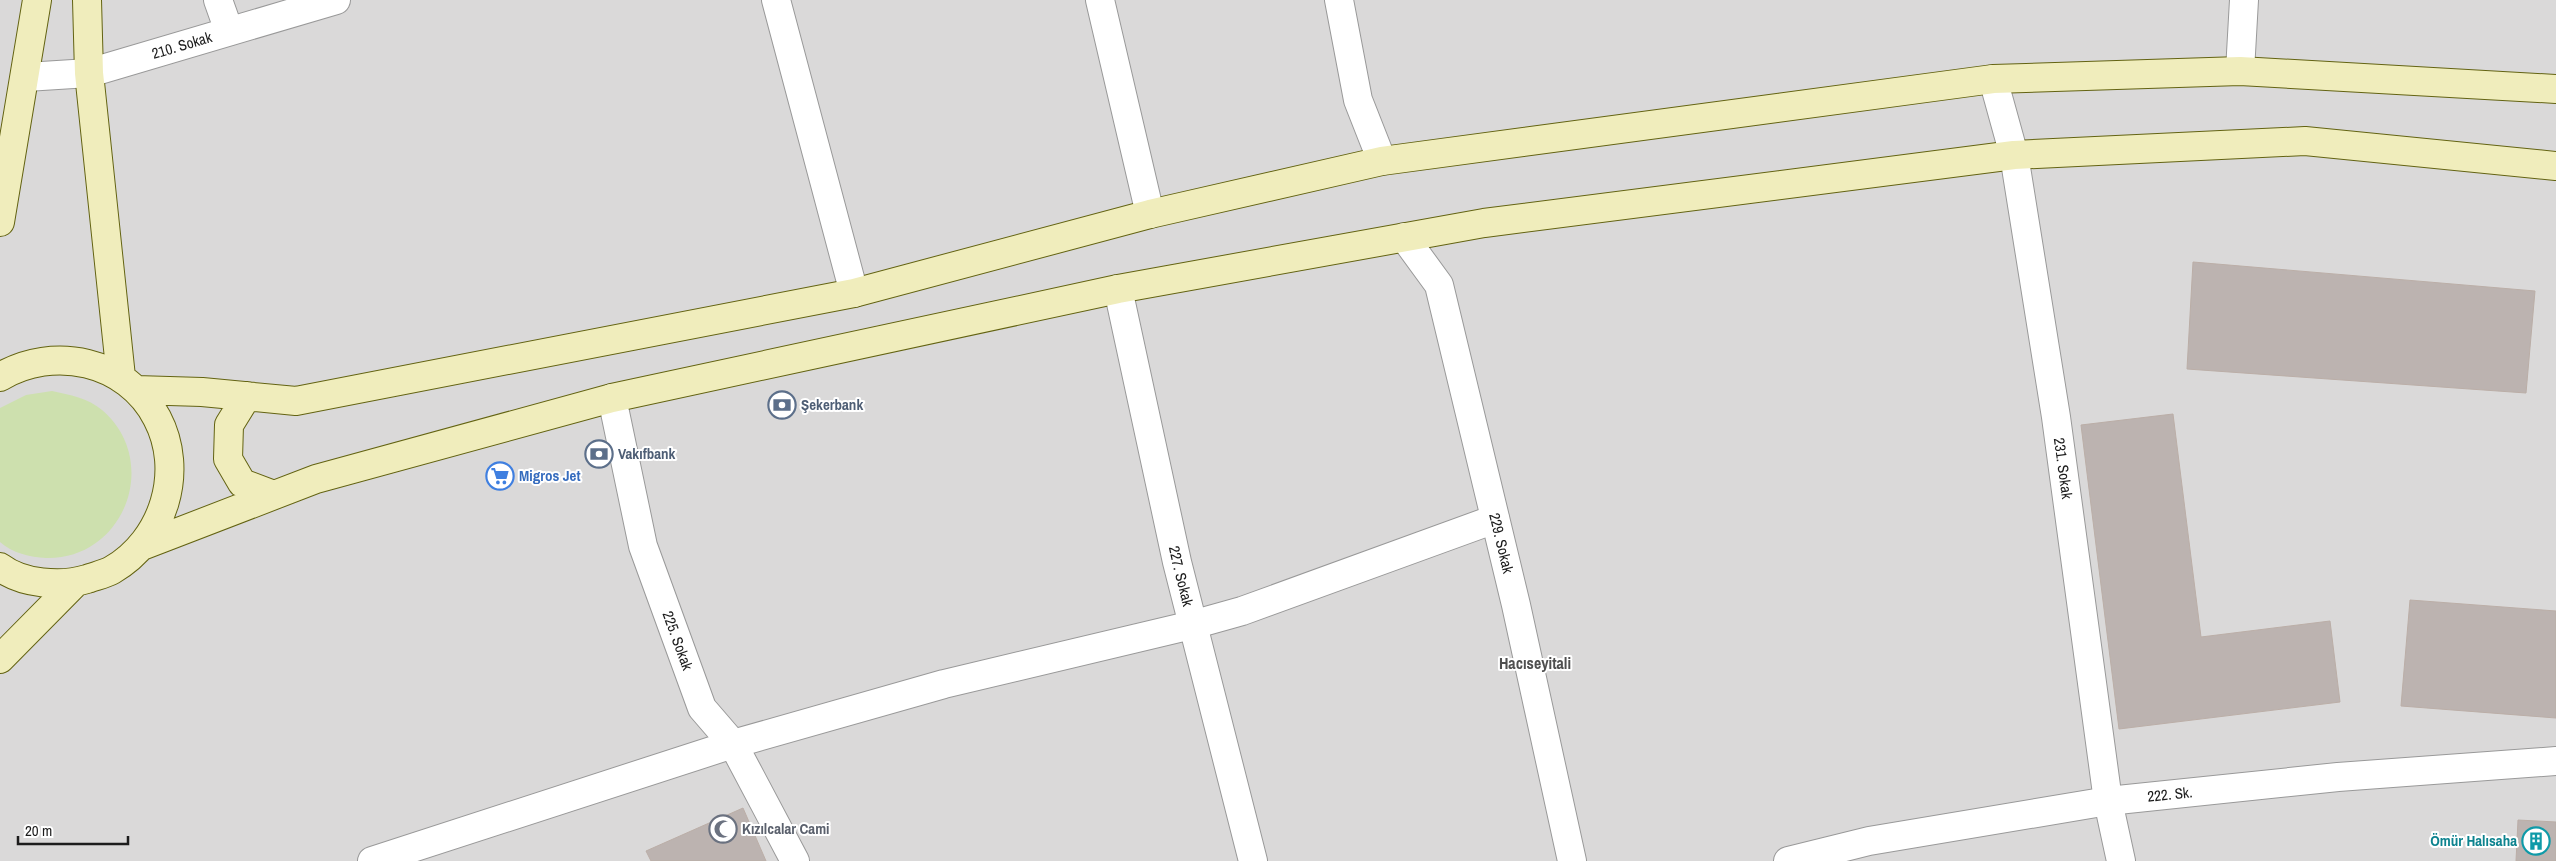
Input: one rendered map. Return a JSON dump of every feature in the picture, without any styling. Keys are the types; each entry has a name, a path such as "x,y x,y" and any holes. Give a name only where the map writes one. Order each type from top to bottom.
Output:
{"main road":[{"path":"0,222 26,77 37,0"},
{"path":"86,0 89,73 129,384"},
{"path":"129,384 296,401 854,293 1150,214 1382,161 1993,79 2240,71 2556,89"},
{"path":"0,567 40,583 76,582 112,570 142,546 316,479 612,398 1118,289 1484,223 2014,155 2305,141 2556,166"},
{"path":"0,377 17,366 52,359 88,362 129,384 157,417 168,450 170,484 161,517 142,546"},
{"path":"247,396 230,425 228,459 242,483 274,495"},
{"path":"0,659 76,582"}],"street":[{"path":"218,0 229,31"},
{"name":"210. Sokak","path":"26,77 89,73 336,0"},
{"path":"776,0 854,293"},
{"path":"1100,0 1150,214"},
{"path":"1339,0 1358,100 1382,161"},
{"path":"2240,71 2244,0"},
{"name":"231. Sokak","path":"1993,79 2014,155 2056,417 2108,801 2121,861"},
{"name":"229. Sokak","path":"1404,237 1439,285 1495,519 1572,861"},
{"name":"227. Sokak","path":"1118,289 1192,625 1253,861"},
{"name":"225. Sokak","path":"612,398 643,546 702,708 733,744 795,861"},
{"path":"372,861 733,744 944,684 1192,625 1242,611 1495,519"},
{"name":"222. Sk.","path":"1788,861 1869,841 2108,801 2338,778 2556,761"}],"shaded area":[{"path":"0,0 2556,0 2556,861 0,861"}],"green space":[{"path":"52,391 85,400 102,410 120,431 130,455 131,480 126,504 114,525 96,543 73,554 46,558 22,554 0,542 0,408 26,395"}],"building":[{"path":"2193,262 2535,291 2526,393 2187,369"},
{"path":"2173,414 2201,637 2330,621 2340,702 2119,729 2081,425"},
{"path":"2410,600 2556,611 2556,718 2401,706"},
{"name":"Kızılcalar Cami","path":"743,808 766,861 651,861 646,851"},
{"name":"Ömür Halısaha","path":"2518,820 2556,822 2556,861 2516,861"}],"place":[{"name":"Şekerbank","path":"782,405"},
{"name":"Vakıfbank","path":"599,454"},
{"name":"Migros Jet","path":"500,476"},
{"name":"Kızılcalar Cami","path":"723,829"},
{"name":"Ömür Halısaha","path":"2536,841"}],"district":[{"name":"Hacıseyitali","path":"1535,663"}]}
